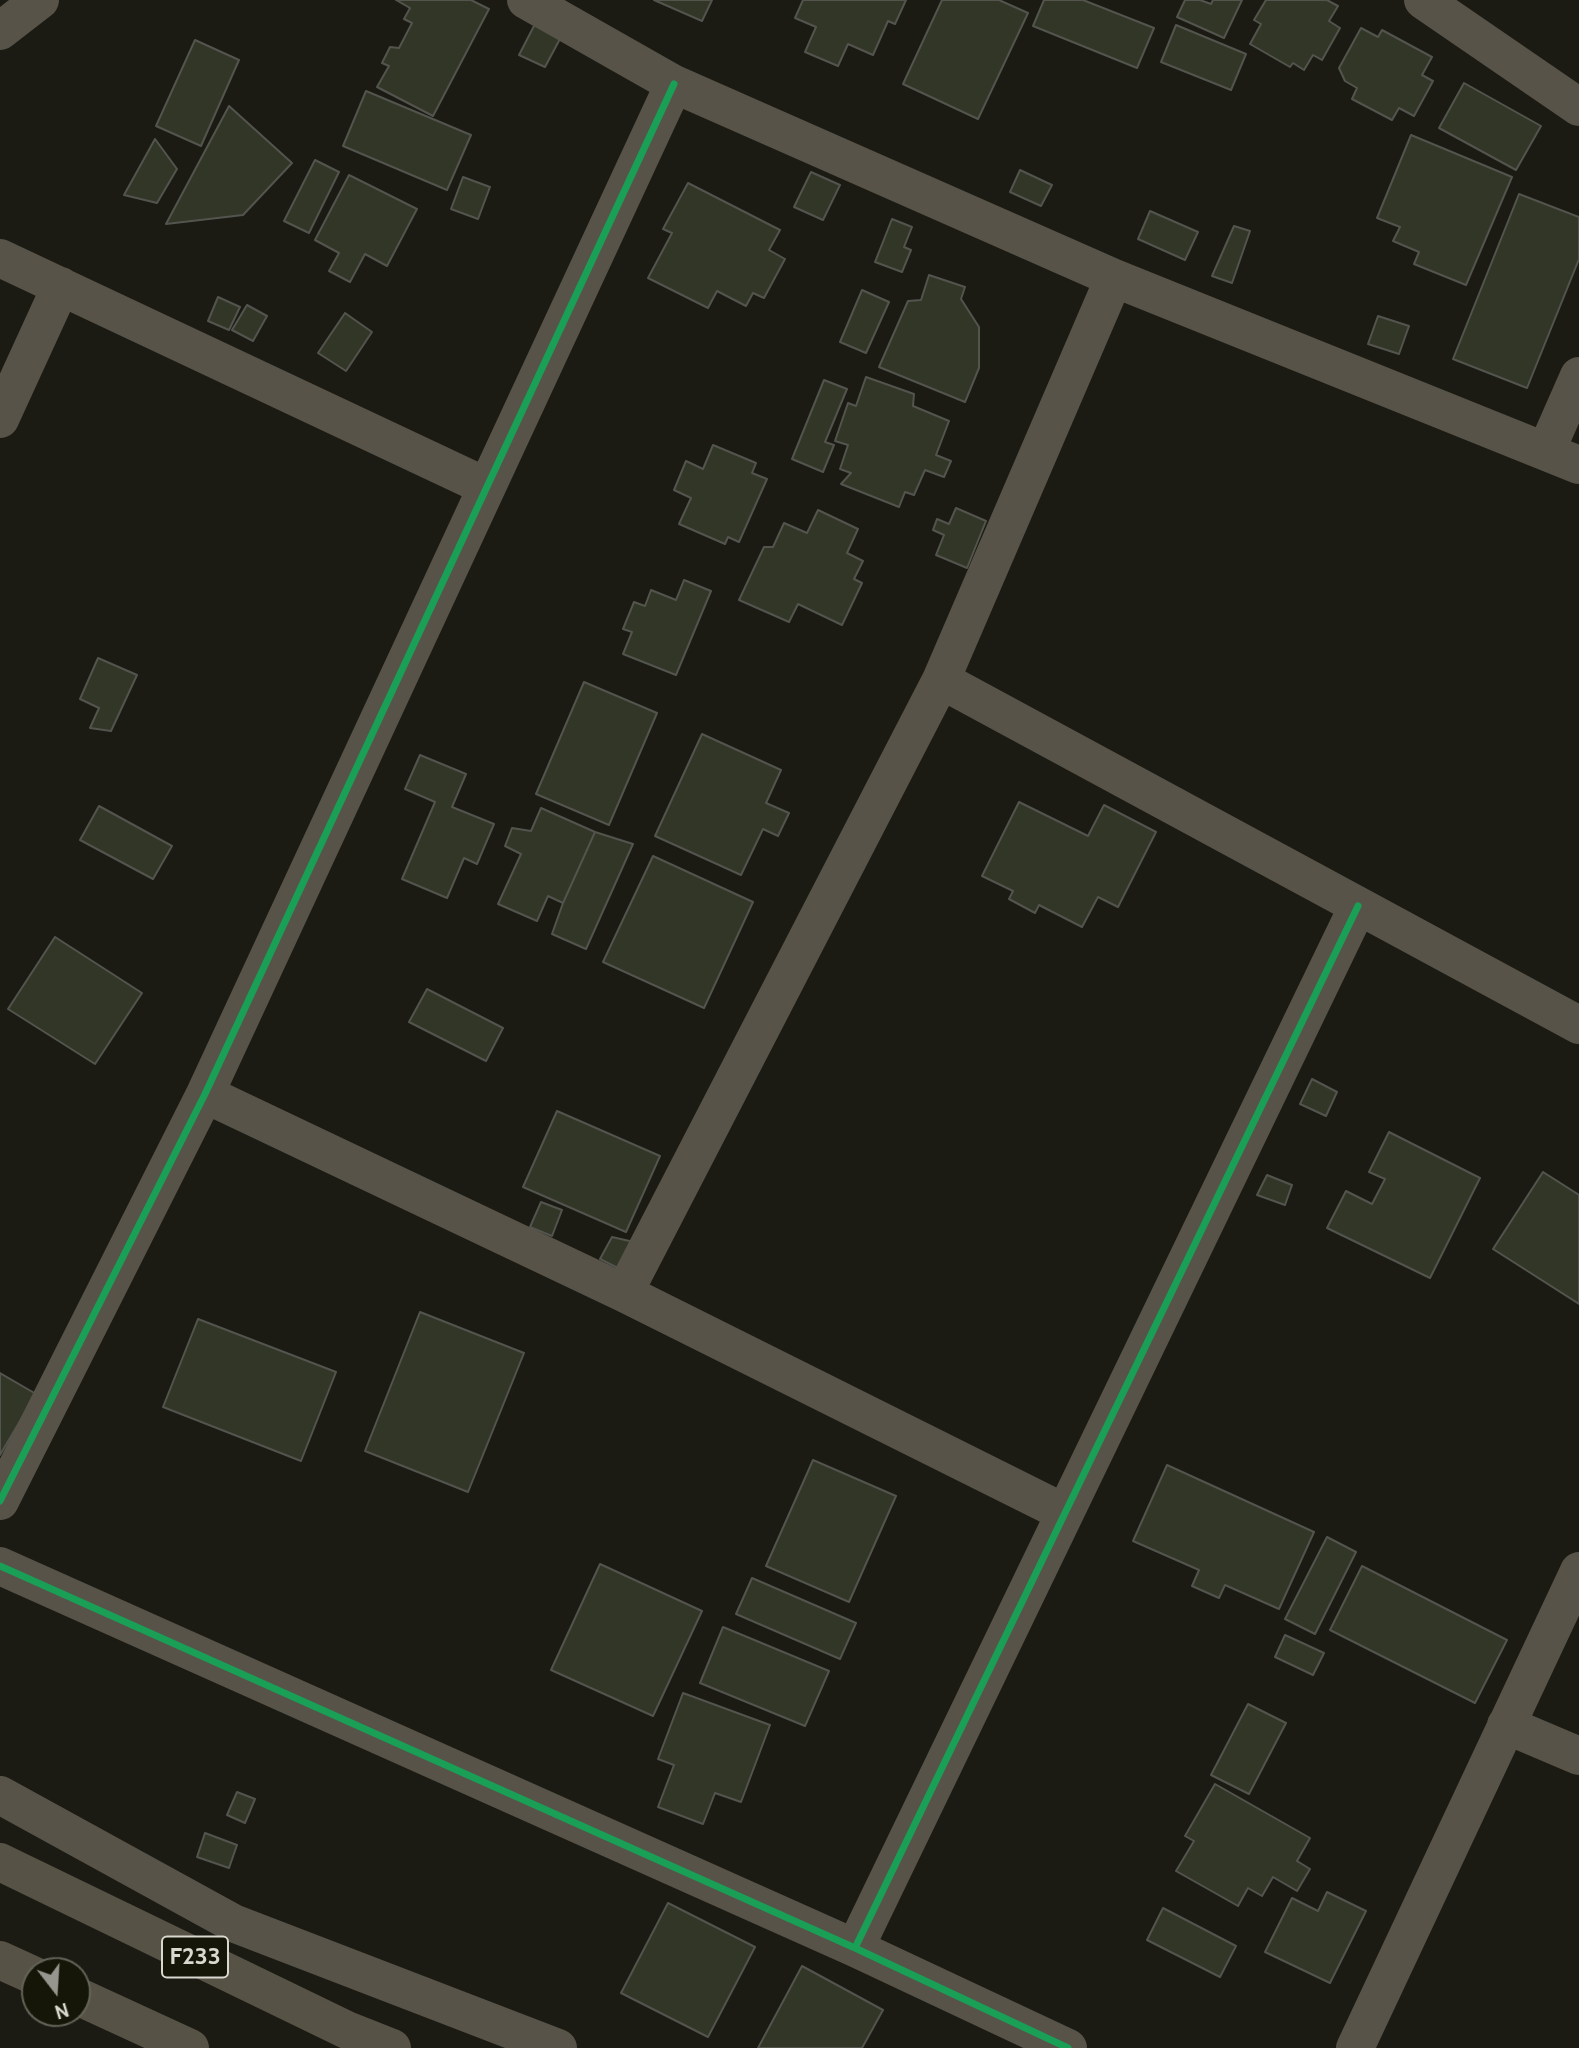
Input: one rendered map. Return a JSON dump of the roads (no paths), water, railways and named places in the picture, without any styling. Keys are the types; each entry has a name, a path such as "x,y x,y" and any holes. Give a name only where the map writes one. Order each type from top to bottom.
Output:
{"main road":[{"name":"F233","path":"0,1862 349,2031 392,2048"},
{"path":"0,1960 21,1970"},
{"path":"91,2002 190,2048"}],"street":[{"path":"0,32 40,0"},
{"path":"526,0 674,84 1114,278 1562,458 1579,376"},
{"path":"1423,0 1579,107"},
{"path":"0,1502 205,1094 674,84"},
{"path":"0,258 487,487"},
{"path":"624,1293 941,680 1114,278"},
{"path":"0,419 61,286"},
{"path":"941,680 1579,1026"},
{"path":"855,1948 1358,906"},
{"path":"205,1094 624,1293 1065,1513"},
{"path":"0,1566 855,1948 1068,2048"},
{"path":"1354,2048 1579,1572"},
{"path":"1506,1725 1579,1756"},
{"path":"0,1795 233,1923 558,2048"}]}
